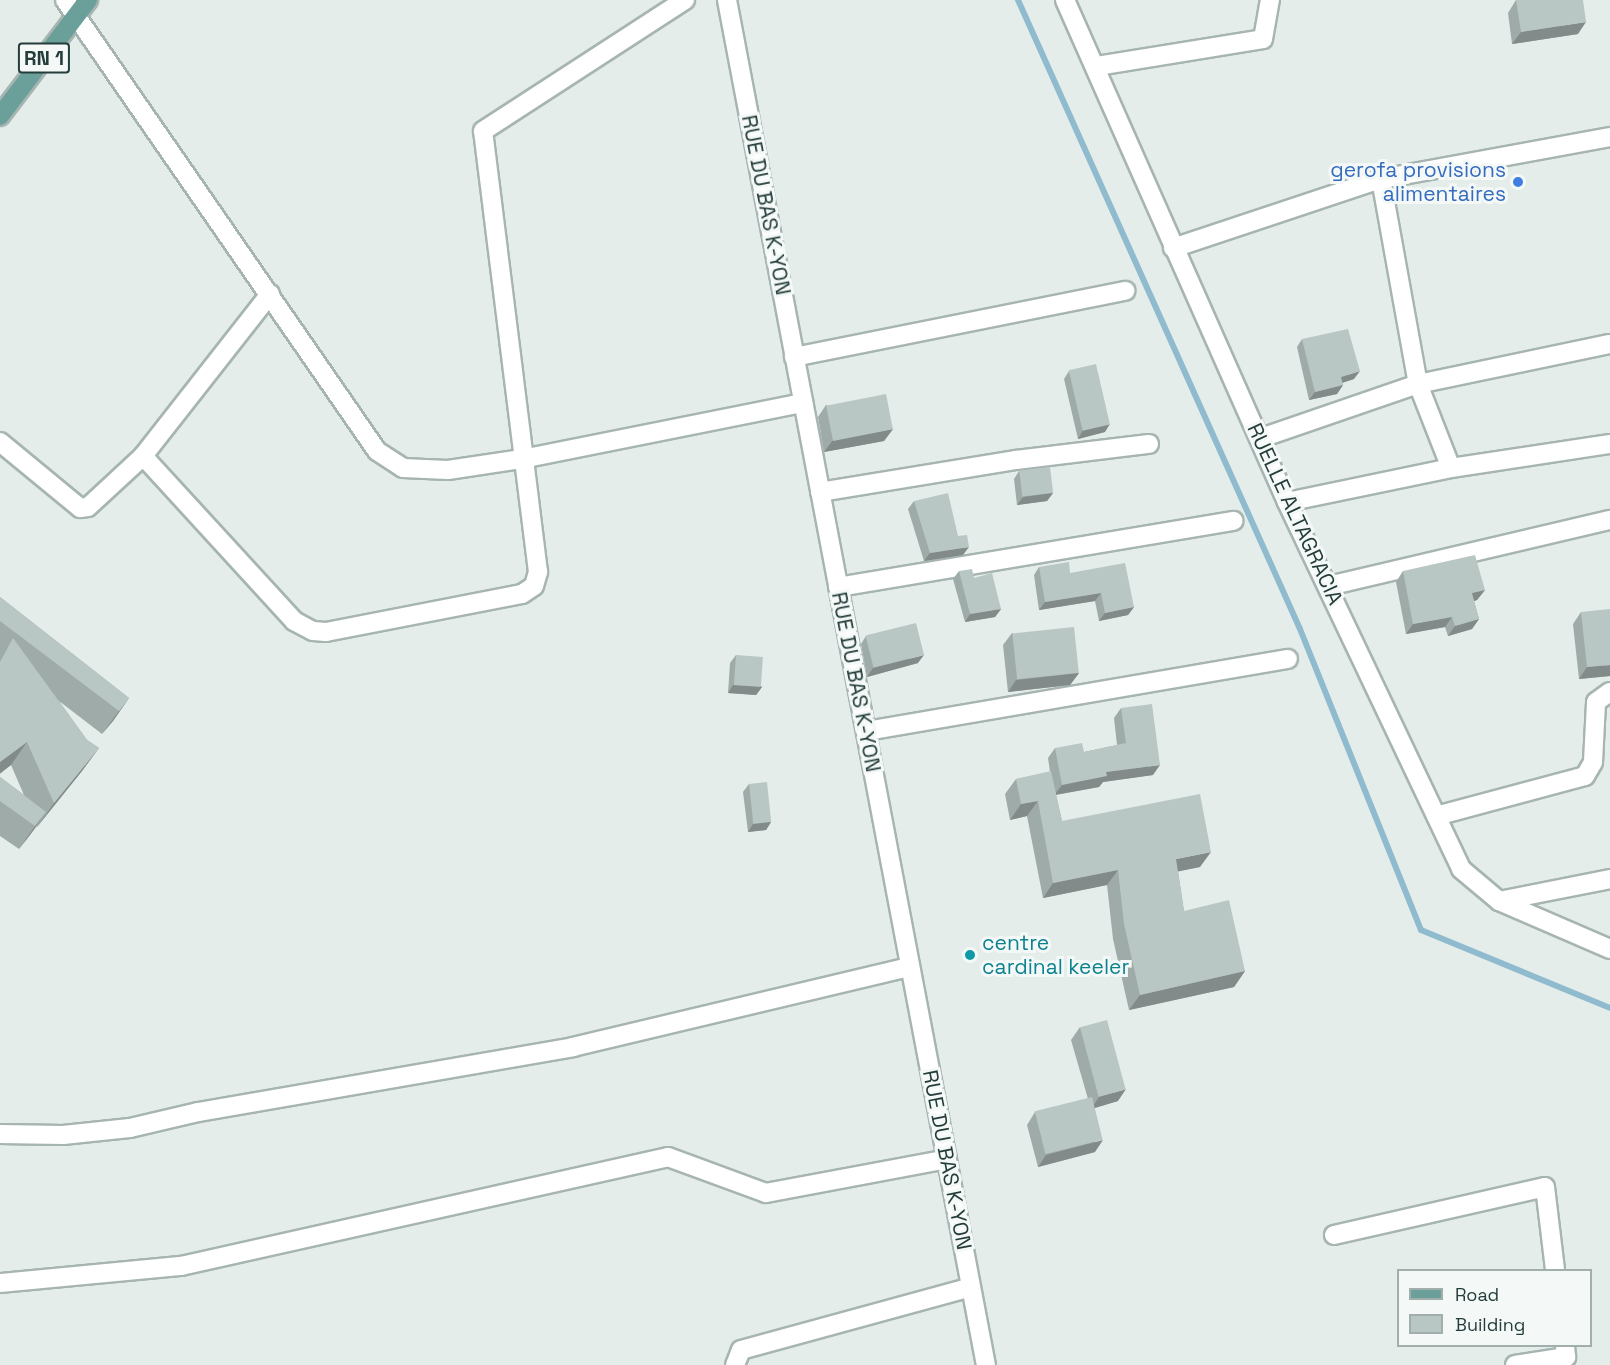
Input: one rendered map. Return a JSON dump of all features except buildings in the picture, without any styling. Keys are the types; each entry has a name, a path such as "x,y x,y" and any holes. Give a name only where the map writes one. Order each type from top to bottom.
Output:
{"main road":[{"name":"RN 1","path":"0,116 83,7"}],"street":[{"path":"65,0 83,7 270,294 377,452 403,468 448,470 522,459 803,403"},
{"path":"142,456 294,621 314,631 326,632 522,594 534,586 538,572 522,459 483,131 685,0"},
{"name":"RUE DU BAS K-YON","path":"727,0 986,1365"},
{"name":"RUELLE ALTAGRACIA","path":"1065,0 1096,66 1173,248 1261,438 1287,502 1461,869 1499,902 1610,949"},
{"path":"1096,66 1263,39 1270,0"},
{"path":"1173,248 1381,179 1610,137"},
{"path":"1381,179 1418,384 1451,468"},
{"path":"794,357 1125,291"},
{"path":"0,442 80,508 88,507 142,456 270,294"},
{"path":"1261,438 1418,384 1610,344"},
{"path":"820,492 1016,460 1149,444"},
{"path":"1287,502 1451,468 1610,444"},
{"path":"1328,586 1610,520"},
{"path":"838,587 1234,521"},
{"path":"866,731 1288,659"},
{"path":"1436,816 1585,776 1593,762 1596,702 1610,692"},
{"path":"1499,902 1610,879"},
{"path":"0,1134 63,1135 130,1128 198,1112 573,1047 910,967"},
{"path":"0,1283 181,1266 668,1156 766,1193 947,1159"},
{"path":"1334,1235 1545,1187 1555,1269"},
{"path":"735,1365 741,1350 971,1287"},
{"path":"1515,1365 1566,1356"}],"waterway":[{"path":"1018,0 1300,629 1421,930 1610,1008"}],"place":[{"name":"gerofa provisions alimentaires","path":"1518,182"},
{"name":"centre cardinal keeler","path":"970,955"}]}
